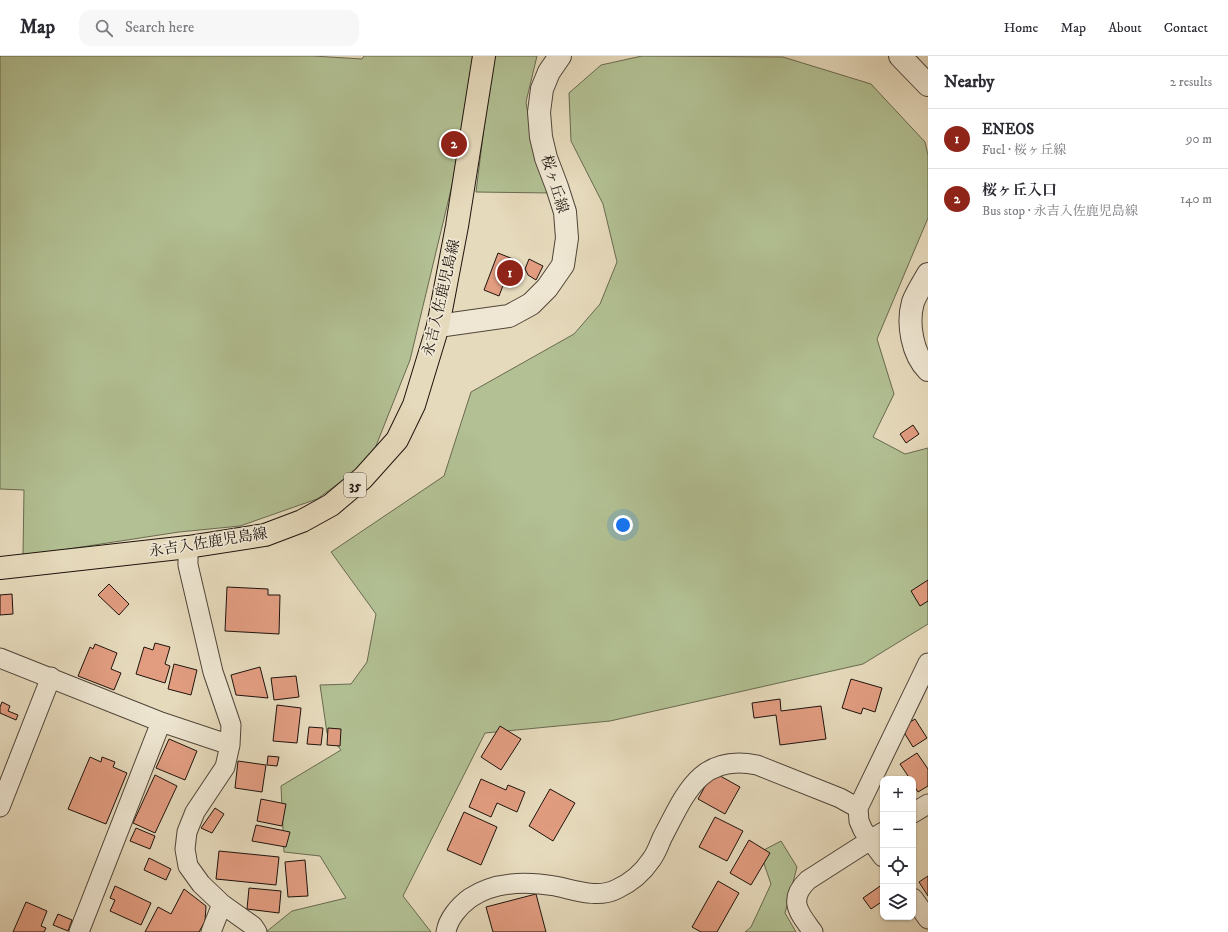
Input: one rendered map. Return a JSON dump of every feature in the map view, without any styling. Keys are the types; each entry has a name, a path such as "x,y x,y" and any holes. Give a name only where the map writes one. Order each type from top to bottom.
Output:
{"main road":[{"name":"永吉入佐鹿児島線","path":"0,568 188,547 265,535 302,521 331,505 363,478 397,440 414,405 438,326 457,226 484,56"}],"street":[{"name":"桜ヶ丘線","path":"438,326 509,316 531,304 548,288 563,265 567,238 565,212 546,158 541,137 539,112 542,89 549,72 560,56"},
{"path":"900,56 928,86"},
{"path":"928,274 913,302 911,320 912,336 916,351 924,366 928,370"},
{"path":"188,547 188,565 213,672 231,726 230,746 225,767 196,812 187,832 185,849 188,866 201,884 222,904 253,926 257,932"},
{"path":"0,658 161,722 230,746"},
{"path":"877,836 863,830 859,821 858,808 928,662"},
{"path":"0,807 51,677"},
{"path":"79,932 161,722"},
{"path":"446,932 453,916 464,902 478,893 493,887 528,884 603,894 616,890 630,882 652,860 688,792 700,776 714,767 729,762 744,762 757,765 840,798 858,808"},
{"path":"915,812 928,804"},
{"path":"877,836 880,848"},
{"path":"813,932 799,914 797,895 800,887 808,880 877,836"},
{"path":"916,902 928,919"},
{"path":"211,932 222,904"}],"green space":[{"path":"0,56 313,56 362,59 364,56 475,56 461,148 410,360 370,461 317,499 240,526 179,532 23,556 24,490 0,489"},
{"path":"493,56 537,56 526,102 534,153 550,193 476,192"},
{"path":"642,56 783,57 871,84 925,142 928,155 928,218 877,339 894,394 873,437 905,454 928,448 928,624 863,664 610,721 485,733 403,896 431,932 266,932 292,911 346,898 320,856 284,852 281,786 341,750 327,733 320,685 351,684 367,662 376,614 331,552 444,476 471,392 574,334 600,304 617,262 603,204 571,141 569,93 601,65"},
{"path":"781,841 797,867 785,913 796,932 745,932 751,927 771,884 760,852"}],"building":[{"path":"498,253 513,259 499,296 484,290"},
{"path":"529,259 543,266 536,280 528,275 525,269"},
{"path":"913,425 919,434 906,443 900,434"},
{"path":"928,580 928,601 920,606 911,591"},
{"path":"109,584 129,604 119,615 98,595"},
{"path":"227,587 268,589 268,595 280,595 279,634 225,631"},
{"path":"12,594 13,614 0,615 0,595"},
{"path":"155,643 170,647 165,664 170,666 165,683 136,674 144,647 153,650"},
{"path":"95,644 117,653 111,669 121,673 114,690 78,676 90,647 93,649"},
{"path":"174,664 197,670 191,695 168,689"},
{"path":"260,667 268,698 236,695 231,675"},
{"path":"296,676 299,697 274,700 271,678"},
{"path":"851,679 882,688 875,712 863,708 861,714 842,708"},
{"path":"780,699 781,711 821,706 826,739 780,745 776,715 754,718 752,703"},
{"path":"2,702 10,706 8,711 18,715 16,720 0,713"},
{"path":"277,705 301,708 297,743 273,741"},
{"path":"915,719 927,738 913,747 905,734 907,724"},
{"path":"500,726 521,739 501,770 481,757"},
{"path":"309,727 323,728 321,745 307,744"},
{"path":"328,728 341,729 340,746 327,745"},
{"path":"169,739 197,751 185,780 156,768"},
{"path":"917,753 928,769 928,786 918,792 916,789 916,776 908,776 900,764"},
{"path":"268,756 279,757 277,766 267,765"},
{"path":"90,757 101,762 102,757 115,762 113,767 127,773 106,824 68,809"},
{"path":"238,761 266,765 262,792 235,788"},
{"path":"713,772 740,787 725,814 698,799"},
{"path":"155,775 177,786 155,833 133,823"},
{"path":"481,779 506,790 508,785 525,792 517,812 497,803 491,817 469,807"},
{"path":"550,789 575,803 553,841 529,826"},
{"path":"261,799 286,804 282,826 257,821"},
{"path":"215,808 224,814 212,833 201,828"},
{"path":"464,812 497,827 481,865 447,850"},
{"path":"715,817 743,831 727,861 699,847"},
{"path":"256,825 290,832 286,847 252,841"},
{"path":"136,828 155,836 150,849 130,841"},
{"path":"749,840 770,853 751,885 730,873"},
{"path":"219,851 279,857 276,885 216,879"},
{"path":"149,858 171,869 166,880 144,870"},
{"path":"305,860 308,896 288,897 285,862"},
{"path":"928,876 928,896 919,882"},
{"path":"718,881 739,893 717,932 701,932 692,927"},
{"path":"115,886 151,903 141,925 110,911 115,900 110,898"},
{"path":"880,886 880,903 871,909 863,898"},
{"path":"249,888 281,891 279,913 247,909"},
{"path":"184,889 206,906 205,921 199,932 145,932 158,907 171,914"},
{"path":"536,894 546,932 493,932 486,907"},
{"path":"26,902 47,911 41,926 46,928 44,932 13,932"},
{"path":"58,914 72,920 68,931 53,925"}],"place":[{"name":"桜ヶ丘入口","path":"454,144"},
{"name":"ENEOS","path":"510,273"}]}
